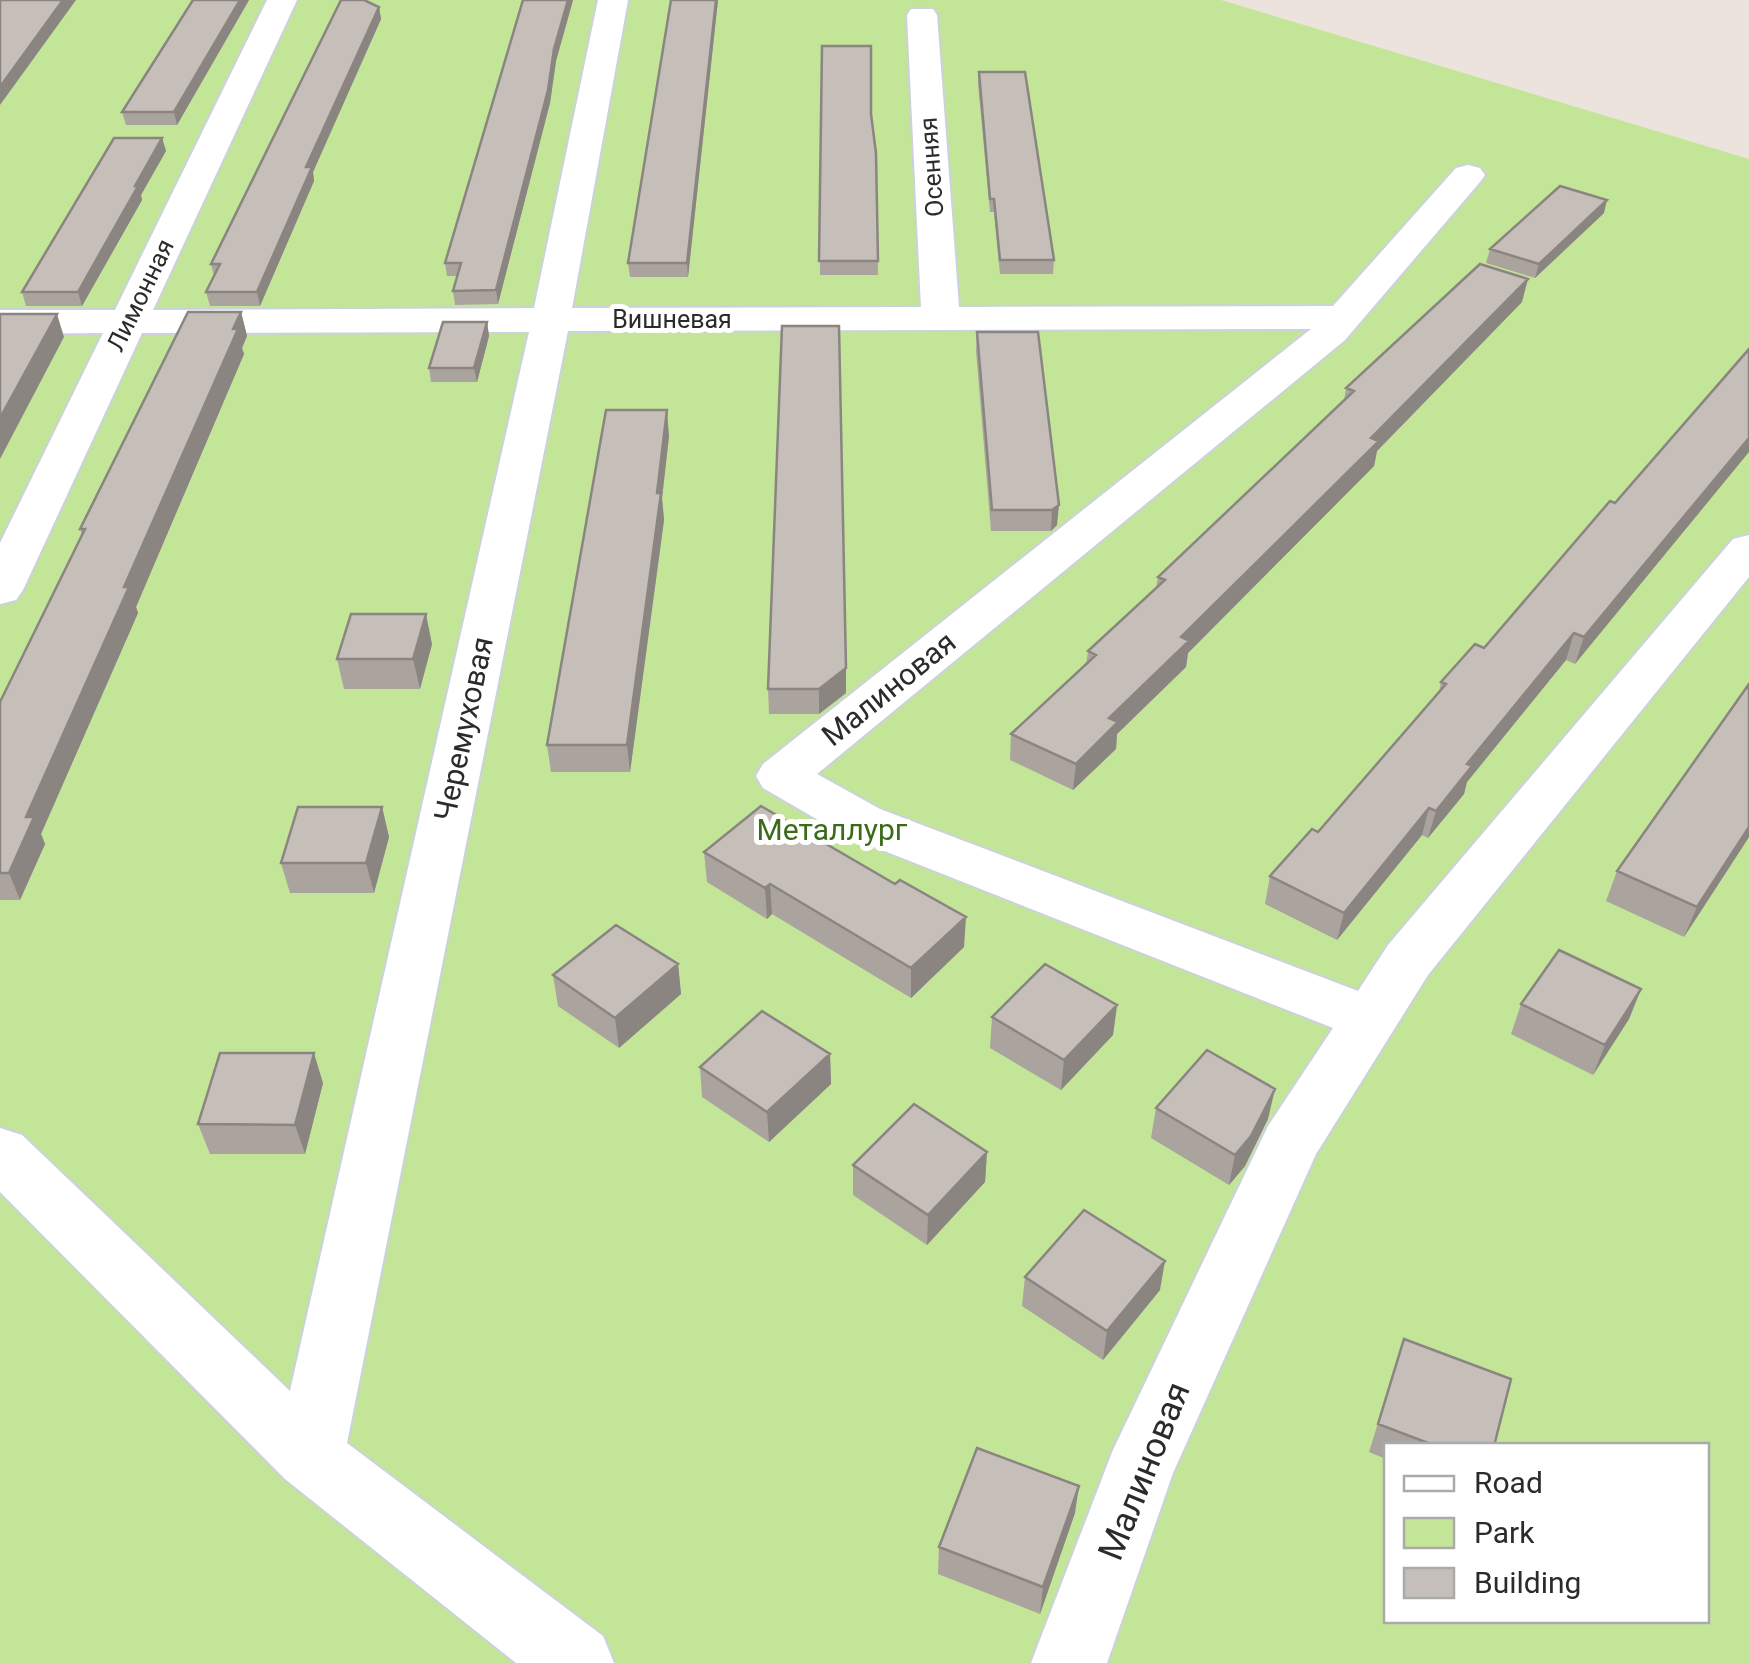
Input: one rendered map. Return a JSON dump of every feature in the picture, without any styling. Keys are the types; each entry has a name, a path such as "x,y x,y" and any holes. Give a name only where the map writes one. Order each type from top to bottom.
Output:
{"street":[{"name":"Лимонная","path":"0,590 282,0"},
{"name":"Черемуховая","path":"310,1456 551,318 614,0"},
{"name":"Осенняя","path":"922,14 941,320"},
{"name":"Малиновая","path":"1370,1019 862,822 781,776 1331,332 1468,175"},
{"name":"Вишневая","path":"0,322 1344,317"},
{"name":"Малиновая","path":"1068,1663 1138,1474 1290,1143 1408,960 1749,548"},
{"path":"0,1152 310,1456 576,1663"}],"green space":[{"name":"Металлург","path":"0,0 1221,0 1749,159 1749,1663 0,1663"}],"building":[{"path":"0,0 63,0 0,87"},
{"path":"193,0 240,0 174,112 122,112"},
{"path":"341,0 364,0 379,7 306,167 312,167 257,292 206,292 220,264 211,264"},
{"path":"523,0 568,0 554,49 548,90 496,290 453,291 461,263 445,263"},
{"path":"671,0 716,0 687,263 628,263"},
{"path":"822,46 871,46 878,261 819,261"},
{"path":"979,72 1025,72 1054,260 1000,260 994,199 990,199"},
{"path":"114,138 162,138 78,292 22,292"},
{"path":"1560,186 1607,200 1539,264 1490,249"},
{"path":"1480,264 1528,279 1371,438 1379,441 1181,637 1189,641 1109,718 1118,722 1076,764 1011,734 1096,655 1088,651 1165,580 1158,577 1354,391 1346,388"},
{"path":"188,312 241,312 233,329 238,329 124,587 129,587 26,817 34,817 9,873 0,873 0,702 85,529 80,529"},
{"path":"0,314 57,314 0,418"},
{"path":"443,322 487,322 474,368 429,368"},
{"path":"782,326 839,326 846,668 819,689 768,689"},
{"path":"977,332 1038,332 1059,505 1052,510 992,510"},
{"path":"1749,349 1749,438 1584,637 1574,633 1467,764 1472,766 1436,811 1429,808 1344,913 1270,876 1312,829 1318,832 1446,684 1441,682 1475,644 1484,648 1610,501 1615,503"},
{"path":"606,410 667,410 657,493 661,493 627,745 547,745"},
{"path":"351,614 426,614 413,659 337,659"},
{"path":"1749,684 1749,827 1697,907 1617,871"},
{"path":"761,806 895,884 900,880 966,917 911,968 770,884 765,888 704,852"},
{"path":"298,807 382,807 366,863 281,863"},
{"path":"616,925 678,964 615,1018 553,975"},
{"path":"1559,950 1641,989 1605,1045 1521,1004"},
{"path":"1045,964 1117,1005 1064,1060 992,1017"},
{"path":"762,1011 830,1054 767,1112 700,1067"},
{"path":"1207,1050 1275,1089 1251,1136 1235,1155 1156,1108"},
{"path":"220,1053 314,1053 295,1125 198,1124"},
{"path":"914,1104 987,1152 928,1215 853,1165"},
{"path":"1084,1210 1165,1261 1107,1331 1025,1277"},
{"path":"1404,1339 1511,1379 1495,1443 1428,1443 1378,1424"},
{"path":"977,1448 1079,1486 1043,1587 939,1547"}]}
